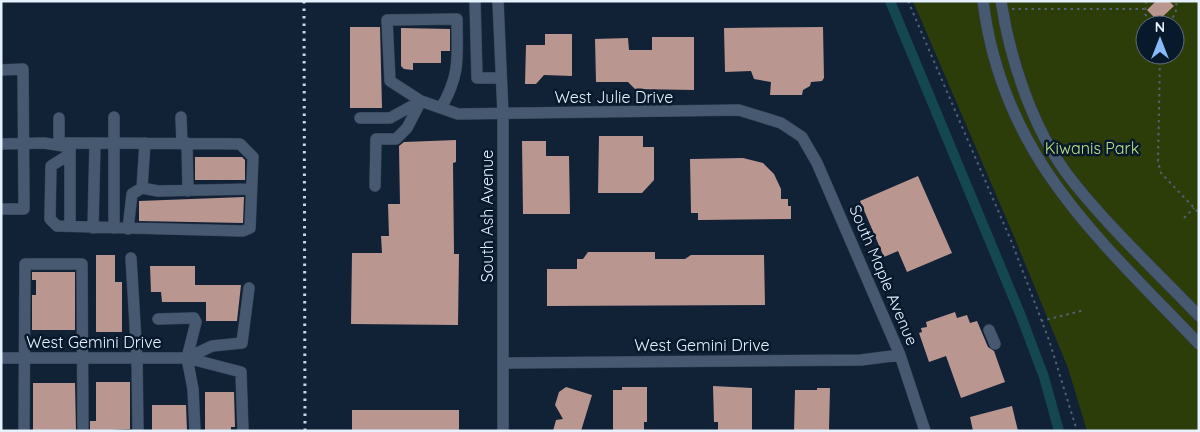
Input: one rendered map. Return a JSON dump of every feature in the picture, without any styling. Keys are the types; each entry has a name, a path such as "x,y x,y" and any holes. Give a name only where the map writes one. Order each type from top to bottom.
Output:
{"street":[{"path":"475,1 477,78 501,78"},
{"name":"South Ash Avenue","path":"498,1 503,114 503,431"},
{"path":"983,1 985,22 1000,78 1024,137 1068,204 1128,271 1199,344"},
{"path":"1005,5 1020,82 1051,146 1066,172 1087,197 1199,316"},
{"name":"West Julie Drive","path":"442,108 452,89 457,71 457,19 387,20 390,81 421,101 458,114 739,110 781,123 802,137"},
{"path":"1,70 23,69 24,209 1,209"},
{"path":"360,118 390,118 421,101"},
{"path":"376,186 376,139 396,139 407,128 421,101"},
{"path":"114,117 114,228"},
{"path":"181,117 188,191"},
{"path":"59,118 66,145 70,226"},
{"name":"South Maple Avenue","path":"802,137 818,162 900,355 925,431"},
{"path":"1,144 44,143 56,146 66,145 94,143 240,144 253,157 250,228 243,231 57,226 50,219 50,166 66,145"},
{"path":"93,228 94,143"},
{"path":"128,229 145,143"},
{"path":"114,194 137,191 252,189"},
{"path":"131,258 137,358 138,431"},
{"path":"1128,271 1144,258"},
{"path":"24,431 25,264 82,264 83,431"},
{"path":"186,358 212,346 242,343 249,288"},
{"path":"158,319 194,318 195,330 186,358 193,389 195,431"},
{"path":"989,330 995,344"},
{"name":"West Gemini Drive","path":"504,363 861,360 900,355"},
{"name":"West Gemini Drive","path":"1,358 186,358"},
{"path":"186,358 241,372 243,431"}],"path":[{"path":"908,1 1012,244 1060,372 1077,431"},
{"path":"1146,1 1144,9 1146,15"},
{"path":"1175,15 1177,7 1176,1"},
{"path":"1005,5 1144,9"},
{"path":"1160,65 1158,162 1161,173 1199,213"},
{"path":"1184,218 1194,208"},
{"path":"1041,321 1085,310"}],"green space":[{"name":"Kiwanis Park","path":"913,1 1199,1 1199,431 1087,431 1068,368"}],"building":[{"path":"1156,1 1169,1 1174,6 1164,15 1152,15 1147,10"},
{"path":"350,27 380,27 382,108 350,108"},
{"path":"823,27 824,78 822,81 811,82 810,86 803,90 802,95 770,95 771,82 754,79 751,71 725,72 724,28"},
{"path":"401,28 450,29 450,51 441,51 441,63 413,63 413,70 404,69 401,66"},
{"path":"545,34 572,34 572,76 544,75 536,84 525,84 526,45 545,45"},
{"path":"652,37 694,37 694,90 635,89 628,82 596,82 595,39 628,38 629,50 652,50"},
{"path":"599,136 643,136 643,147 654,147 654,180 642,193 598,193"},
{"path":"456,140 456,162 453,163 454,254 459,254 458,325 351,324 352,253 382,253 381,236 389,236 388,204 400,204 399,146 404,142"},
{"path":"522,141 546,141 546,156 569,156 570,214 523,214"},
{"path":"195,157 242,157 245,160 245,180 195,180"},
{"path":"743,158 763,163 774,174 781,189 781,199 788,199 788,206 791,206 791,219 698,220 698,213 691,213 690,159"},
{"path":"918,176 952,253 907,272 898,251 884,257 860,201"},
{"path":"244,197 243,223 139,221 139,201"},
{"path":"588,252 655,252 655,259 685,259 691,255 764,255 765,305 547,306 547,269 577,269 577,259 583,259"},
{"path":"96,255 115,255 115,282 122,282 122,332 96,332"},
{"path":"150,266 195,266 195,285 241,285 237,321 206,321 206,302 162,302 161,292 151,292"},
{"path":"32,272 75,272 75,330 32,330 32,295 36,295 36,280 32,280"},
{"path":"955,312 957,318 967,315 970,323 977,321 988,347 994,351 1005,382 961,398 946,356 929,362 919,333 922,332 921,328 927,327 926,322"},
{"path":"96,382 130,382 130,429 90,431 90,421 96,421"},
{"path":"33,383 75,383 76,431 33,431"},
{"path":"713,386 752,388 752,431 718,431 718,422 714,422"},
{"path":"566,387 592,395 581,431 553,431 556,420 563,419 555,405 559,392"},
{"path":"622,387 647,387 647,422 644,422 644,431 613,431 613,390 622,390"},
{"path":"817,388 830,388 829,430 794,431 795,390 817,390"},
{"path":"205,392 234,392 235,427 231,427 231,431 205,431"},
{"path":"152,405 186,405 187,431 152,431"},
{"path":"1012,406 1018,431 973,431 970,417"},
{"path":"352,410 459,410 459,431 352,431"}],"waterway":[{"path":"890,1 1021,316 1044,377 1059,431"}],"railway":[{"path":"304,1 305,431"}]}
